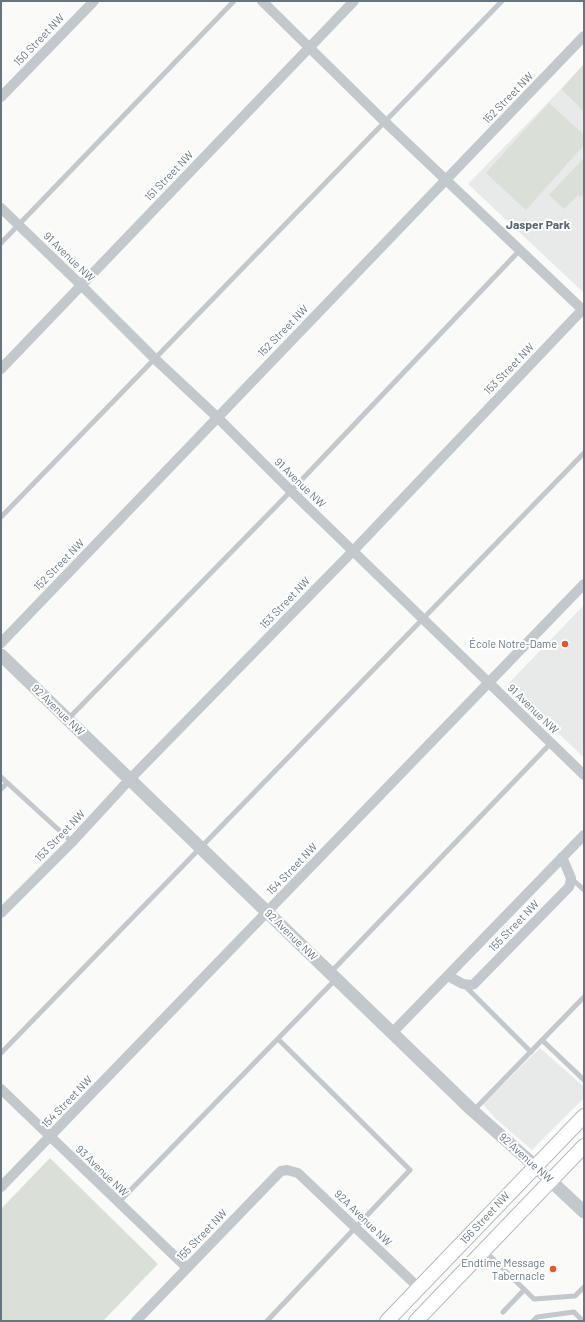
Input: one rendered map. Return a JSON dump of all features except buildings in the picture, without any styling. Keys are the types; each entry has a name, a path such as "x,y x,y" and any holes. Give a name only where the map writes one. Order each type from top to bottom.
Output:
{"main road":[{"name":"156 Street NW","path":"387,1321 584,1116"},
{"name":"156 Street NW","path":"416,1321 584,1146"}],"street":[{"name":"150 Street NW","path":"1,97 94,1"},
{"path":"262,1 385,122 583,310"},
{"name":"151 Street NW","path":"1,369 354,1"},
{"name":"152 Street NW","path":"1,643 584,36"},
{"name":"91 Avenue NW","path":"1,208 584,775"},
{"name":"153 Street NW","path":"1,913 72,842 130,779 353,551 583,310"},
{"name":"154 Street NW","path":"1,1187 584,584"},
{"name":"92 Avenue NW","path":"1,654 67,720 130,779 473,1111 583,1210"},
{"name":"155 Street NW","path":"392,1033 584,835"},
{"path":"562,857 570,878"},
{"name":"155 Street NW","path":"463,984 474,984 569,887 570,878"},
{"path":"448,976 463,984"},
{"name":"93 Avenue NW","path":"1,1089 187,1268"},
{"name":"155 Street NW","path":"136,1321 281,1171 287,1170"},
{"name":"92A Avenue NW","path":"287,1170 298,1173 419,1288"}],"lane":[{"path":"1,243 234,1"},
{"path":"1,517 502,1"},
{"path":"67,720 291,491 520,250"},
{"path":"1,1053 584,453"},
{"path":"118,1203 278,1039 333,976 551,743"},
{"path":"1,777 72,842"},
{"path":"1,790 7,783"},
{"path":"570,878 584,890"},
{"path":"463,984 531,1052"},
{"path":"473,1111 584,997"},
{"path":"267,1321 410,1170 278,1039"},
{"path":"542,1040 584,1080"},
{"path":"484,1250 534,1300 575,1296 584,1287"},
{"path":"503,1312 524,1290"},
{"path":"533,1321 537,1317 574,1312 583,1321"}],"shaded area":[{"path":"584,64 584,112 561,89"},
{"path":"561,89 584,112 584,293 468,184"},
{"path":"549,103 584,135 584,145 526,210 486,173"},
{"path":"584,158 584,194 581,197 578,195 564,209 549,195"},
{"name":"École Notre-Dame","path":"584,605 584,758 508,684"},
{"path":"540,1048 584,1087 584,1098 532,1150 496,1119 483,1104"},
{"path":"50,1158 158,1264 103,1321 1,1321 1,1209"}],"place":[{"name":"École Notre-Dame","path":"565,644"},
{"name":"Endtime Message Tabernacle","path":"553,1269"}],"district":[{"name":"Jasper Park","path":"538,225"}]}
